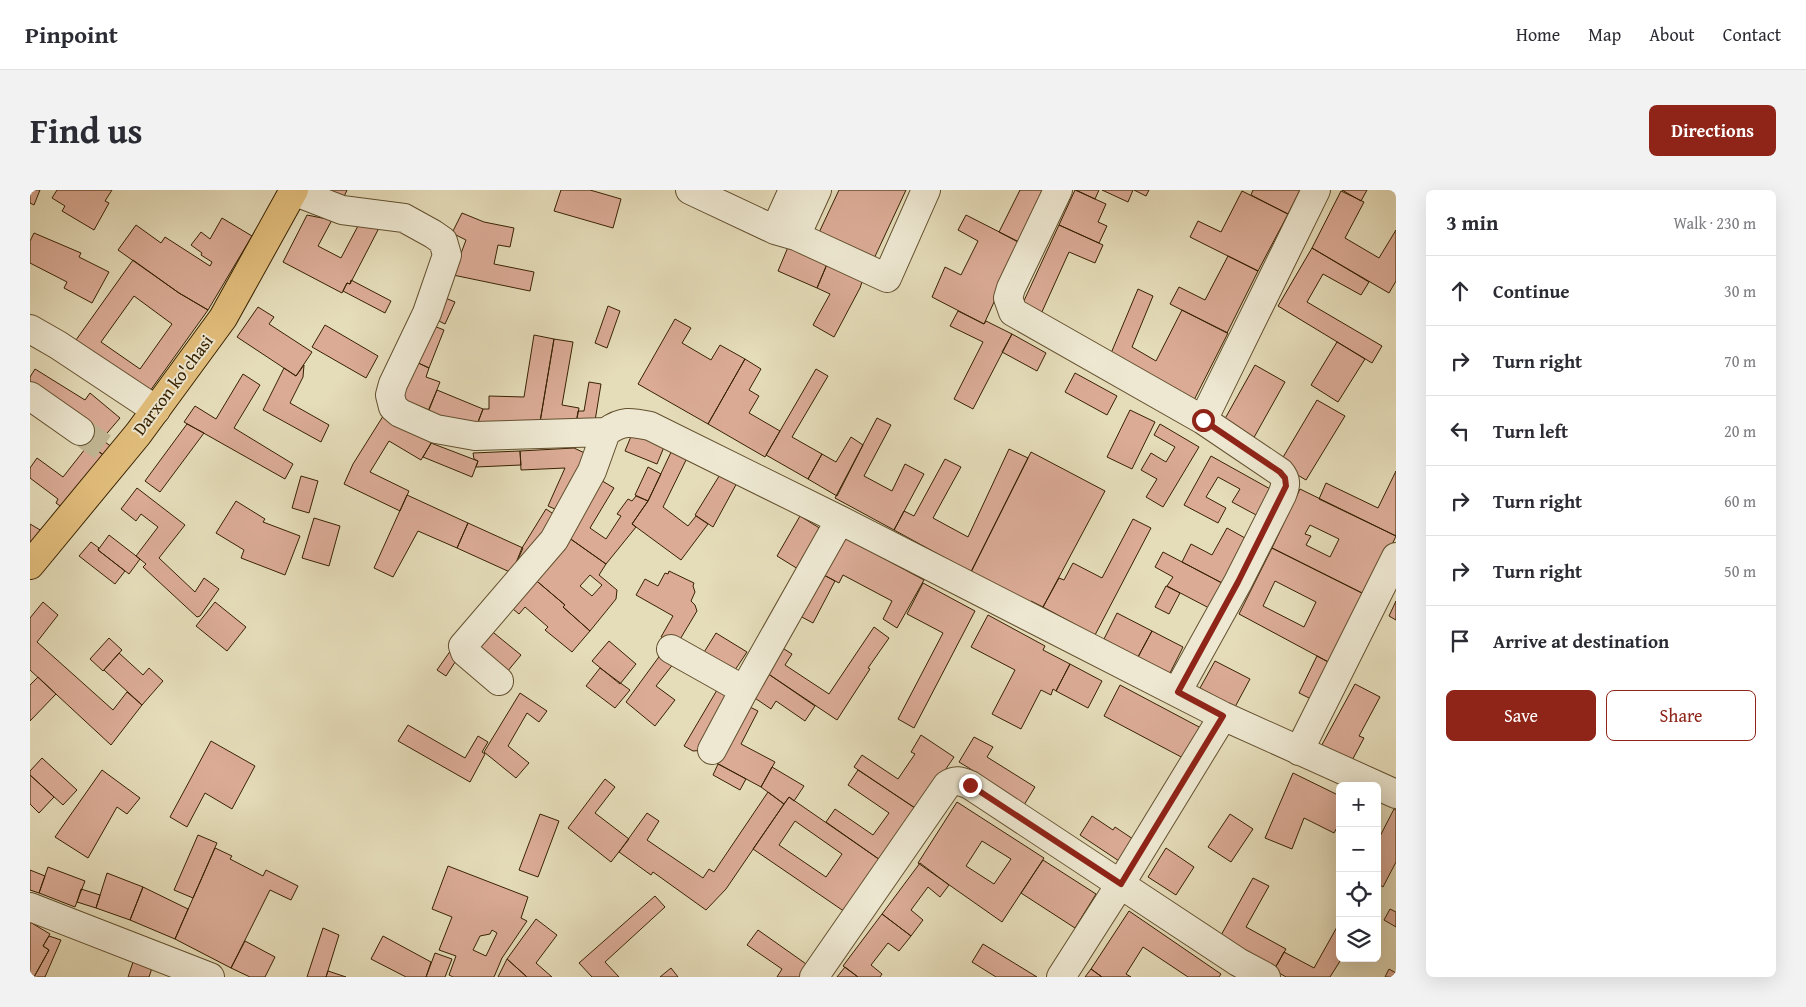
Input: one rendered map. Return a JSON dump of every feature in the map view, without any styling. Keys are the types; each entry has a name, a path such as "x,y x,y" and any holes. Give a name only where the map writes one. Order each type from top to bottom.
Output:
{"main road":[{"name":"Darxon ko'chasi","path":"30,565 114,455 156,410 223,318 293,190"}],"street":[{"path":"293,190 342,210 404,218 442,241 447,254 427,313 390,394 393,407 400,413 436,429 475,436 606,432"},
{"path":"690,190 887,278 926,190"},
{"path":"786,233 793,190"},
{"path":"786,233 817,190"},
{"path":"1058,190 1011,288 1008,298 1013,312 1203,420 1280,472 1285,478 1286,486 1238,582 1178,692"},
{"path":"1203,420 1316,190"},
{"path":"30,329 58,345 156,410"},
{"path":"30,396 80,431"},
{"path":"499,681 465,652 463,646 554,540 592,471 606,432 617,424 631,422 650,426 840,520 1223,716 1396,794"},
{"path":"712,750 840,520"},
{"path":"1299,750 1396,557"},
{"path":"670,649 744,690"},
{"path":"1061,977 1121,884 1223,716"},
{"path":"814,977 947,785 952,781 960,781 970,785 1121,884 1234,970 1266,977"},
{"path":"30,907 210,977"}],"building":[{"path":"30,190 40,190 34,205 30,203"},
{"path":"57,190 112,190 105,201 109,203 94,230 62,211 65,206 52,198"},
{"path":"322,190 347,190 342,201"},
{"path":"561,190 590,190 621,199 613,228 554,211"},
{"path":"839,190 906,190 871,265 816,239"},
{"path":"1020,190 1044,190 1018,242 999,232"},
{"path":"1075,190 1106,204 1098,222 1107,226 1099,243 1059,225"},
{"path":"1076,190 1099,190 1095,199"},
{"path":"1102,190 1133,190 1128,202"},
{"path":"1134,190 1149,190 1146,196"},
{"path":"1253,190 1300,190 1288,214 1251,195"},
{"path":"1342,190 1367,190 1361,201"},
{"path":"1242,191 1288,214 1258,271 1190,237 1198,221 1221,232"},
{"path":"1341,191 1364,202 1345,238 1379,258 1396,230 1396,281 1389,293 1312,248"},
{"path":"462,213 484,222 514,228 510,247 498,245 494,264 534,272 530,291 453,275 466,240 452,233"},
{"path":"307,215 332,220 318,246 341,258 359,224 379,228 350,284 347,283 342,293 283,262"},
{"path":"966,215 1021,243 984,324 932,297 945,267 961,275 978,241 958,230"},
{"path":"222,218 252,236 208,310 179,293 118,250 136,225 161,243 165,237 210,266 212,262 191,245 201,232 210,239"},
{"path":"1059,225 1103,245 1095,263 1069,252 1041,314 1022,305"},
{"path":"34,233 81,253 79,257 109,272 92,303 64,288 67,282 30,263 30,241"},
{"path":"791,240 830,257 817,288 778,271"},
{"path":"1312,248 1369,282 1361,295 1323,274 1307,302 1382,346 1372,363 1278,306"},
{"path":"1228,256 1258,271 1227,333 1170,304 1179,287 1205,300"},
{"path":"830,257 864,276 860,288 834,337 813,325 830,294 817,288"},
{"path":"133,260 179,293 208,310 145,398 71,347","holes":["134,296 172,324 140,369 101,342"]},
{"path":"351,280 391,301 385,313 343,291 347,283 350,284"},
{"path":"1138,289 1153,296 1132,347 1156,361 1182,310 1228,333 1191,406 1109,358"},
{"path":"443,297 455,302 445,324 433,318"},
{"path":"608,306 620,311 607,348 595,343"},
{"path":"258,307 274,317 269,324 312,352 296,376 237,337"},
{"path":"958,311 984,324 986,321 1012,334 973,409 954,399 983,342 950,326"},
{"path":"675,319 691,328 682,343 711,360 720,345 745,359 708,424 638,384"},
{"path":"429,324 444,330 429,368 414,361"},
{"path":"325,325 378,356 366,378 312,347"},
{"path":"1012,334 1046,353 1037,371 1002,352"},
{"path":"534,335 554,339 540,422 475,430 483,409 489,409 489,396 524,397"},
{"path":"554,339 573,342 562,405 579,408 575,429 540,422"},
{"path":"1337,342 1365,359 1338,402 1311,385"},
{"path":"745,359 761,369 749,390 759,396 749,413 780,431 765,457 708,424"},
{"path":"414,361 429,368 426,377 440,382 429,410 399,398"},
{"path":"304,365 303,377 290,403 329,425 321,442 263,410 284,368 296,376"},
{"path":"1255,365 1285,382 1252,441 1222,424"},
{"path":"35,369 85,400 90,393 120,418 102,439 72,416 30,390 30,377"},
{"path":"816,369 828,376 792,437 822,454 808,479 766,455"},
{"path":"1075,373 1117,396 1107,415 1065,392"},
{"path":"243,374 260,385 234,428 293,464 285,479 184,422 195,406 216,419"},
{"path":"589,382 601,384 594,427 576,424 578,411 584,411"},
{"path":"437,390 483,409 475,430 428,411"},
{"path":"1317,400 1345,416 1306,480 1279,464"},
{"path":"1130,410 1155,422 1132,469 1107,457"},
{"path":"385,413 432,442 421,460 389,441 370,472 409,491 400,511 344,484 353,464"},
{"path":"877,418 891,425 864,476 892,491 905,464 924,474 894,530 835,498"},
{"path":"187,424 204,433 160,492 145,481"},
{"path":"1160,424 1199,447 1163,507 1146,497 1157,479 1141,470 1151,453 1166,462 1175,447 1154,435"},
{"path":"84,426 113,448 106,457 76,435"},
{"path":"632,434 664,447 657,464 625,451"},
{"path":"851,437 863,445 837,496 808,479 822,454 836,462"},
{"path":"431,443 478,461 472,477 423,457"},
{"path":"89,444 106,457 66,510 56,503 58,499 30,478 30,468 37,458 63,477"},
{"path":"574,448 591,456 564,513 548,506 565,468 521,470 520,451"},
{"path":"673,448 688,456 663,507 688,526 696,516 708,524 681,560 632,524 648,501"},
{"path":"1009,449 1028,458 971,572 894,530 904,511 914,516 945,459 961,467 933,518 968,537"},
{"path":"520,451 521,465 476,467 478,461 474,459 473,453"},
{"path":"1031,452 1105,491 1043,607 1031,601 1030,603 971,572"},
{"path":"1211,456 1272,490 1258,516 1232,502 1240,489 1218,477 1206,497 1226,508 1218,523 1184,505"},
{"path":"648,467 661,474 648,501 635,495"},
{"path":"1396,471 1396,536 1319,499 1326,483 1378,508"},
{"path":"721,473 738,481 713,527 695,515"},
{"path":"301,476 318,481 309,513 292,508"},
{"path":"599,479 614,488 590,528 606,539 621,516 617,514 628,499 632,501 636,496 648,501 632,524 636,527 606,564 565,535"},
{"path":"137,488 185,525 159,558 195,592 204,578 219,589 200,616 197,617 143,567 146,564 136,556 158,527 141,514 136,521 121,509"},
{"path":"1300,489 1396,536 1368,596 1272,548","holes":["1310,525 1339,539 1330,557 1306,545 1311,536 1305,534"]},
{"path":"407,495 468,523 457,548 418,531 393,577 374,568"},
{"path":"236,501 265,519 263,522 300,536 285,575 241,558 244,550 216,533"},
{"path":"546,509 558,517 513,570 522,548"},
{"path":"800,516 821,529 798,569 777,556"},
{"path":"314,518 340,526 329,566 302,558"},
{"path":"1133,519 1151,528 1095,635 1043,607 1059,578 1064,580 1073,563 1102,578"},
{"path":"468,523 523,548 512,573 457,548"},
{"path":"30,524 42,531 30,553"},
{"path":"1227,528 1245,538 1222,583 1182,562 1191,544 1212,555"},
{"path":"109,535 140,559 129,574 98,550"},
{"path":"565,535 606,564 599,575 617,590 616,599 590,631 563,607 565,605 532,577","holes":["590,575 602,585 592,596 580,586"]},
{"path":"842,536 924,580 897,628 883,619 892,601 843,575 839,583 822,574"},
{"path":"91,542 99,548 98,550 125,571 115,584 79,556"},
{"path":"1272,548 1368,596 1334,665 1239,614","holes":["1275,581 1316,602 1304,627 1263,606"]},
{"path":"1163,552 1222,583 1209,608 1167,586 1173,577 1155,567"},
{"path":"669,571 694,583 695,592 691,601 697,611 676,646 661,637 673,616 636,595 645,579 658,586 665,573 668,574"},
{"path":"822,574 835,581 813,623 800,616"},
{"path":"532,577 565,605 563,607 590,631 572,652 545,630 548,627 525,607 519,614 508,605"},
{"path":"923,583 975,611 914,728 898,719 943,633 907,614"},
{"path":"1166,586 1180,593 1169,614 1155,607"},
{"path":"1396,601 1396,620 1389,616"},
{"path":"43,602 58,615 37,642 113,710 127,692 142,705 111,745 30,670 30,618"},
{"path":"215,602 246,627 227,651 196,626"},
{"path":"1117,613 1152,631 1138,657 1104,639"},
{"path":"988,615 1045,646 1043,650 1070,664 1056,691 1053,689 1051,695 1041,690 1021,729 992,714 1015,670 971,647"},
{"path":"874,627 889,638 868,668 870,669 837,720 764,671 781,647 792,654 785,665 829,694"},
{"path":"489,629 521,655 502,678 470,652"},
{"path":"1152,631 1183,647 1170,673 1138,657"},
{"path":"716,633 747,652 731,676 701,657"},
{"path":"109,638 122,650 103,671 90,659"},
{"path":"609,641 636,664 620,684 592,661"},
{"path":"451,650 459,656 446,676 437,670"},
{"path":"119,653 143,675 149,668 163,681 142,705 104,670"},
{"path":"661,654 674,663 656,686 675,700 655,726 626,702"},
{"path":"1317,656 1330,663 1313,700 1299,693"},
{"path":"1215,661 1250,679 1235,707 1200,688"},
{"path":"1070,664 1102,681 1088,708 1056,691"},
{"path":"600,668 630,690 615,708 586,686"},
{"path":"764,671 815,706 805,721 776,701 771,709 749,694"},
{"path":"38,677 56,694 30,721 30,685"},
{"path":"1355,684 1380,697 1359,736 1364,738 1349,766 1318,752"},
{"path":"720,685 737,695 705,750 693,751 684,746"},
{"path":"1120,685 1201,728 1185,759 1104,716"},
{"path":"520,693 547,711 539,722 527,713 508,746 529,763 516,778 484,752"},
{"path":"744,704 758,711 741,744 775,762 761,787 713,761"},
{"path":"408,725 465,758 478,736 488,742 482,752 485,754 470,782 398,741"},
{"path":"921,735 954,757 935,785 915,808 854,767 862,755 898,779 915,754 911,752"},
{"path":"974,737 993,747 987,757 1035,787 1024,805 975,775 977,773 959,762"},
{"path":"211,741 255,766 232,809 205,793 187,827 170,817"},
{"path":"42,758 77,790 63,805 30,775 30,771"},
{"path":"718,764 746,779 740,790 713,775"},
{"path":"772,767 804,786 794,801 789,797 784,804 761,787"},
{"path":"102,770 140,798 127,814 117,807 88,858 55,837"},
{"path":"858,770 918,810 883,862 826,822 835,809 873,835 889,813 848,785"},
{"path":"1293,773 1336,794 1336,829 1334,833 1304,818 1292,849 1265,838"},
{"path":"30,775 54,797 39,813 30,804"},
{"path":"605,779 615,787 595,813 629,839 611,862 568,828"},
{"path":"768,792 784,804 726,889 706,910 653,872 651,875 619,852 647,813 659,821 647,840 703,878 709,869 714,872"},
{"path":"789,797 883,862 848,914 753,849","holes":["795,821 842,854 826,877 779,845"]},
{"path":"957,802 1044,858 1002,922 918,863","holes":["982,841 1011,859 994,884 966,866"]},
{"path":"1394,809 1396,810 1396,862 1383,887 1381,886 1381,834"},
{"path":"540,814 559,821 538,877 519,870"},
{"path":"1230,814 1253,829 1231,862 1208,847"},
{"path":"1092,816 1113,830 1115,827 1133,839 1119,861 1080,835"},
{"path":"198,835 217,843 193,898 174,890"},
{"path":"215,848 232,856 230,859 263,876 266,870 298,886 291,900 270,890 231,968 175,939"},
{"path":"1166,848 1194,867 1176,895 1148,877"},
{"path":"1043,860 1096,894 1075,928 1021,893"},
{"path":"920,863 949,885 940,897 928,887 911,910 923,920 911,936 882,914"},
{"path":"448,866 528,897 521,918 527,921 502,958 494,977 453,977 449,975 456,956 439,950 452,917 432,909","holes":["492,930 497,933 486,956 473,950 480,936 490,934"]},
{"path":"48,867 85,881 75,907 39,893"},
{"path":"30,870 45,876 39,893 30,890"},
{"path":"107,873 143,887 130,920 96,908"},
{"path":"1253,878 1269,886 1246,927 1286,949 1275,968 1220,937"},
{"path":"143,887 188,909 175,939 130,920"},
{"path":"81,889 100,895 96,908 77,902"},
{"path":"655,896 665,907 605,962 619,977 592,977 579,963"},
{"path":"1390,909 1396,912 1396,927 1384,920"},
{"path":"1129,911 1221,974 1219,977 1188,977 1143,947 1126,974 1131,977 1102,977 1091,969"},
{"path":"882,914 911,936 899,951 888,943 871,965 882,974 880,977 858,977 843,966"},
{"path":"536,919 557,935 536,963 552,977 527,977 507,959"},
{"path":"30,922 50,934 43,946 49,950 34,977 30,977"},
{"path":"323,928 339,935 326,977 307,977"},
{"path":"1336,929 1336,962 1339,962 1330,977 1286,977 1274,970 1284,952 1314,968"},
{"path":"758,930 809,966 801,977 777,977 782,969 747,945"},
{"path":"49,936 61,940 45,977 34,977 49,950 43,946"},
{"path":"383,936 431,962 426,977 406,977 371,959"},
{"path":"245,941 275,957 265,977 250,977 231,968"},
{"path":"983,944 1037,977 996,977 972,962"},
{"path":"435,953 452,959 445,977 426,977"},
{"path":"134,959 152,968 149,977 128,977"},
{"path":"507,959 527,977 498,977"},
{"path":"845,967 858,977 837,977"},
{"path":"671,968 678,977 660,977"},
{"path":"1091,969 1102,977 1085,977"},
{"path":"1389,969 1396,973 1396,977 1385,977"},
{"path":"328,971 346,977 326,977"}],"tunnel":[{"path":"80,431 110,452"}],"route":[{"path":"970,785 1121,884 1223,716 1178,692 1238,582 1286,486 1285,478 1280,472 1203,420"}]}
